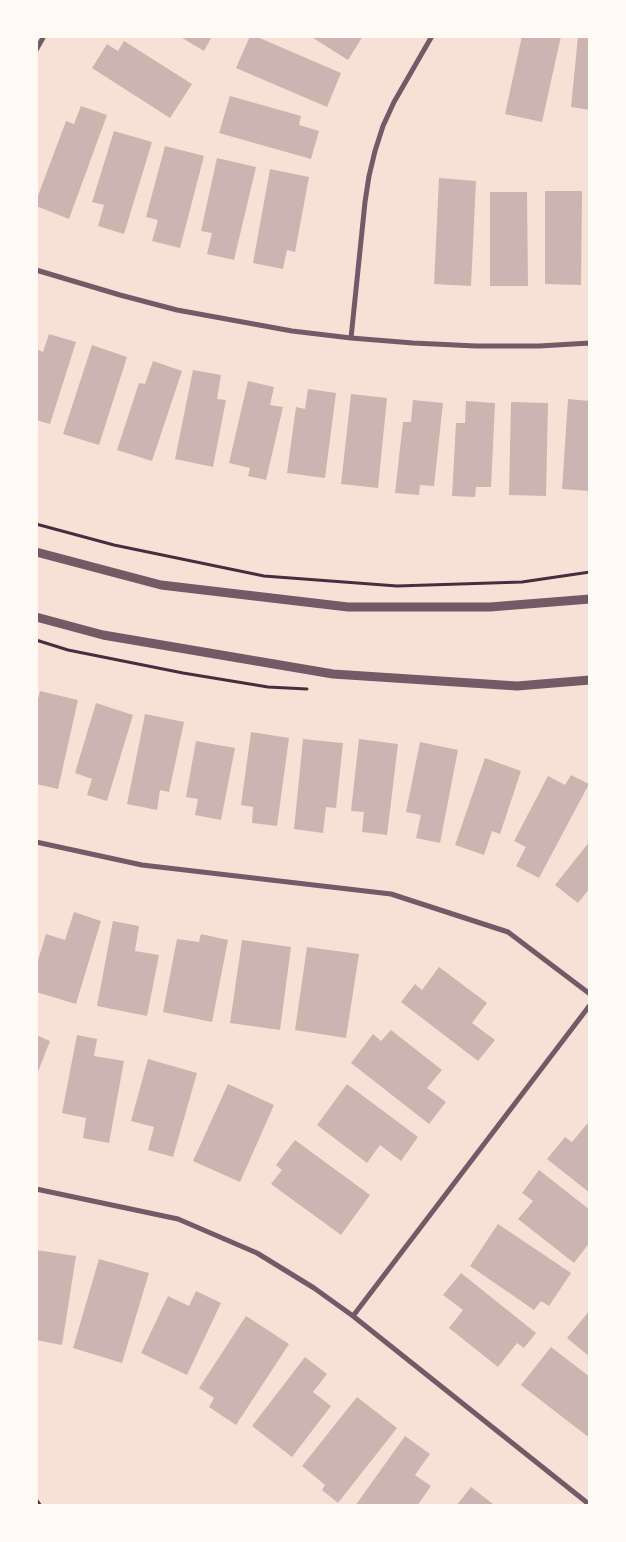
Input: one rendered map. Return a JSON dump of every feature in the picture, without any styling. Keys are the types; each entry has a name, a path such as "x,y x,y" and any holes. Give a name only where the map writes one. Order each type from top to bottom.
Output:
{"street":[{"path":"36,50 44,36"},
{"path":"351,338 365,202 375,151 383,126 394,102 432,36"},
{"path":"36,270 177,310 292,331 351,338 476,346 539,346 590,343"},
{"path":"36,552 161,585 348,607 490,607 590,599"},
{"path":"36,617 103,635 333,674 518,686 590,680"},
{"path":"36,842 142,865 392,894 508,932 590,994"},
{"path":"353,1316 590,1005"},
{"path":"36,1189 178,1219 257,1253 314,1288 353,1316 590,1505"}],"path":[{"path":"36,524 114,545 264,576 397,586 522,582 590,572"},
{"path":"36,1499 40,1506"}],"building":[{"path":"179,36 212,36 204,51"},
{"path":"250,36 255,36 341,73 327,107 236,68"},
{"path":"310,36 363,36 348,60"},
{"path":"522,36 561,36 542,122 505,114"},
{"path":"578,36 590,36 590,110 571,107"},
{"path":"124,41 192,84 170,118 92,68 107,44 118,51"},
{"path":"230,96 301,116 299,125 319,131 311,159 219,133"},
{"path":"81,106 107,115 69,219 36,206 36,201 66,121 74,124"},
{"path":"114,131 152,142 124,234 98,226 104,205 92,202"},
{"path":"165,146 204,156 180,248 152,241 158,220 146,217"},
{"path":"217,158 256,167 234,260 207,254 212,233 201,231"},
{"path":"270,169 309,177 295,252 287,250 283,269 253,263"},
{"path":"439,178 476,181 471,286 434,284"},
{"path":"545,191 582,191 581,285 545,284"},
{"path":"490,192 527,192 528,286 490,286"},
{"path":"49,334 76,342 50,424 36,420 36,349 43,352"},
{"path":"92,345 127,357 99,445 63,434"},
{"path":"153,361 182,371 152,461 117,450 139,383 145,384"},
{"path":"193,370 221,375 217,399 226,400 213,467 175,459"},
{"path":"248,381 274,387 270,405 283,407 266,480 248,476 250,468 229,463"},
{"path":"308,389 336,393 325,478 287,473 296,407 305,409"},
{"path":"351,394 387,398 378,488 341,484"},
{"path":"568,399 590,401 590,491 562,489"},
{"path":"413,400 443,403 434,486 420,485 419,495 395,493 403,422 411,422"},
{"path":"466,401 495,403 491,487 476,487 475,497 452,496 456,423 465,423"},
{"path":"511,402 548,403 546,496 509,495"},
{"path":"40,691 78,700 58,789 36,784 36,708"},
{"path":"96,703 133,715 107,801 87,795 92,779 75,773"},
{"path":"145,714 184,722 169,792 160,790 157,810 127,804"},
{"path":"251,732 289,738 277,826 252,823 253,807 241,805"},
{"path":"303,739 343,743 336,808 326,807 323,833 294,829"},
{"path":"359,739 398,744 387,835 362,832 364,812 351,811"},
{"path":"196,741 235,748 221,820 195,815 198,799 186,797"},
{"path":"420,742 458,750 440,843 416,838 421,815 406,812"},
{"path":"485,758 521,771 500,834 492,831 484,855 455,845"},
{"path":"571,775 589,784 539,878 516,866 526,847 514,841 548,776 565,785"},
{"path":"590,841 590,888 578,903 555,885"},
{"path":"74,912 101,921 76,1004 36,992 36,967 46,934 65,940"},
{"path":"113,921 139,926 135,951 159,955 147,1016 97,1006"},
{"path":"201,934 228,940 212,1022 163,1012 177,939 199,942"},
{"path":"242,940 291,947 280,1030 230,1023"},
{"path":"307,947 359,954 346,1038 295,1030"},
{"path":"439,967 487,1003 472,1023 495,1040 478,1061 401,1002 415,984 422,990"},
{"path":"391,1030 442,1070 427,1088 446,1102 429,1124 351,1063 373,1034 381,1041"},
{"path":"36,1035 50,1041 36,1077"},
{"path":"77,1035 97,1039 94,1056 124,1061 109,1143 83,1138 86,1118 62,1113"},
{"path":"148,1059 197,1073 173,1157 148,1150 154,1127 131,1121"},
{"path":"228,1084 274,1105 240,1182 193,1161"},
{"path":"347,1084 418,1137 401,1161 380,1145 367,1163 317,1125"},
{"path":"587,1124 590,1126 590,1193 547,1159 565,1137 572,1142"},
{"path":"295,1140 370,1195 341,1235 271,1184 282,1170 276,1165"},
{"path":"539,1170 590,1210 590,1242 574,1263 518,1219 533,1201 522,1193"},
{"path":"498,1224 571,1273 549,1306 541,1301 534,1310 470,1266"},
{"path":"36,1250 76,1256 62,1345 36,1340"},
{"path":"99,1259 149,1273 122,1363 73,1348"},
{"path":"461,1273 536,1333 524,1348 517,1343 498,1367 449,1328 463,1310 443,1295"},
{"path":"196,1291 221,1303 187,1375 141,1353 168,1296 189,1306"},
{"path":"590,1310 590,1357 567,1338"},
{"path":"246,1316 289,1344 236,1425 209,1407 214,1398 199,1388"},
{"path":"551,1347 590,1377 590,1432 587,1436 521,1385"},
{"path":"305,1357 327,1374 313,1392 331,1406 292,1457 252,1426"},
{"path":"357,1397 397,1428 338,1503 322,1490 325,1485 302,1466"},
{"path":"405,1436 430,1454 415,1475 431,1486 417,1506 355,1506"},
{"path":"471,1487 493,1504 492,1506 456,1506"}]}
